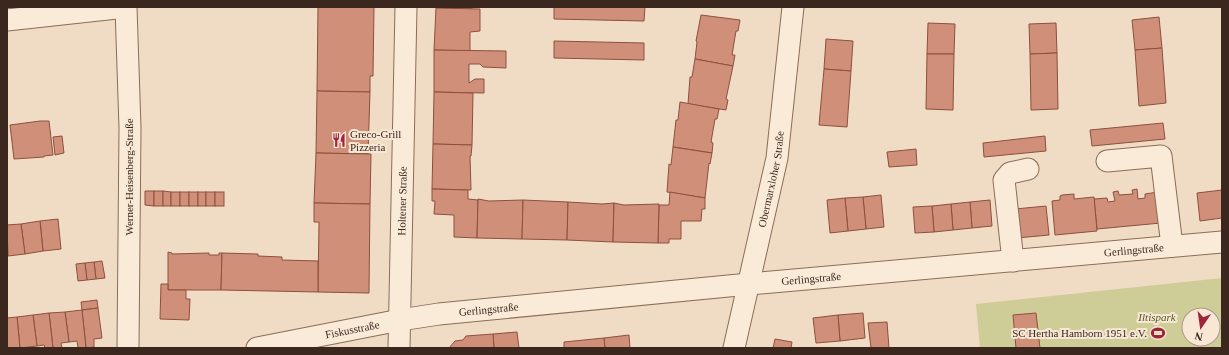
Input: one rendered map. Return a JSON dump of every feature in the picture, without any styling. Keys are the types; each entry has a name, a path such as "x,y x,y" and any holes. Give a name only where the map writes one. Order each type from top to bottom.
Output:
{"street":[{"path":"7,20 126,7"},
{"name":"Werner-Heisenberg-Straße","path":"126,7 130,128 128,348"},
{"name":"Holtener Straße","path":"400,348 406,7"},
{"name":"Obermarxloher Straße","path":"734,348 777,158 793,7"},
{"path":"1106,161 1161,156 1172,246"},
{"path":"1013,261 1004,180 1010,173 1028,169"},
{"name":"Gerlingstraße","path":"400,320 438,314 749,284 1222,242"},
{"name":"Fiskusstraße","path":"257,348 400,320"}],"green space":[{"name":"Iltispark","path":"1222,278 1222,348 980,348 976,304"}],"building":[{"path":"318,7 374,7 373,76 370,76 370,92 317,91"},
{"path":"472,7 472,9 436,8"},
{"path":"554,7 645,7 644,21 554,19"},
{"path":"436,8 480,9 480,31 470,32 470,51 434,50"},
{"path":"701,15 740,20 738,31 736,31 732,55 735,55 733,66 695,59 696,41"},
{"path":"1159,17 1162,48 1135,50 1132,20"},
{"path":"928,23 955,24 954,54 927,54"},
{"path":"1056,23 1057,53 1030,54 1029,24"},
{"path":"826,39 853,41 851,71 824,69"},
{"path":"554,41 644,43 644,60 554,58"},
{"path":"1162,48 1166,103 1139,106 1135,50"},
{"path":"434,50 506,51 506,68 483,67 480,64 469,64 469,83 475,79 484,79 484,93 434,92"},
{"path":"1057,53 1058,109 1031,110 1030,54"},
{"path":"927,54 954,54 953,110 926,109"},
{"path":"695,59 733,66 726,99 728,100 726,110 688,104 690,77 692,77"},
{"path":"824,69 851,71 847,127 819,125"},
{"path":"317,91 370,92 368,154 316,153"},
{"path":"434,92 473,93 472,145 433,144"},
{"path":"680,102 719,109 717,119 715,119 711,142 713,143 712,153 673,147"},
{"path":"49,121 53,155 14,159 10,125"},
{"path":"1163,123 1165,139 1092,146 1090,130"},
{"path":"62,136 64,153 55,155 53,137"},
{"path":"1045,136 1046,151 984,157 983,143"},
{"path":"433,144 472,145 470,156 471,190 432,189"},
{"path":"673,147 712,153 710,164 709,163 705,198 667,192 669,164 671,165"},
{"path":"916,149 917,165 889,167 887,152"},
{"path":"316,153 371,154 370,204 314,203"},
{"path":"432,189 468,190 468,199 478,200 477,238 454,237 454,215 434,214 435,201 432,201"},
{"path":"1137,189 1138,199 1145,198 1145,194 1158,192 1161,223 1097,229 1094,199 1107,198 1108,202 1115,201 1113,192 1118,191 1119,195 1133,194 1132,190"},
{"path":"1222,190 1222,218 1200,221 1197,193"},
{"path":"145,191 154,191 154,206 145,205"},
{"path":"154,191 163,191 163,206 154,206"},
{"path":"163,191 171,192 171,206 163,206"},
{"path":"171,192 180,192 180,206 171,206"},
{"path":"180,192 189,192 189,206 180,206"},
{"path":"189,192 198,192 198,206 189,206"},
{"path":"198,192 206,192 206,206 198,206"},
{"path":"206,192 215,192 215,206 206,206"},
{"path":"215,192 224,192 224,206 215,206"},
{"path":"670,192 705,198 705,209 702,209 701,221 681,221 681,239 669,239 669,243 658,243 659,205 669,205"},
{"path":"1074,194 1074,199 1094,197 1097,231 1055,235 1052,201 1060,200 1060,196 1062,195"},
{"path":"881,195 884,227 866,229 863,197"},
{"path":"863,197 866,229 848,231 845,198"},
{"path":"845,198 848,231 830,233 827,200"},
{"path":"478,199 489,201 523,200 522,239 477,238"},
{"path":"523,200 568,202 567,240 522,239"},
{"path":"990,200 992,226 972,228 970,202"},
{"path":"568,202 602,204 614,203 613,242 567,240"},
{"path":"970,202 972,228 953,230 951,204"},
{"path":"314,203 370,204 369,293 318,292 319,222 314,222"},
{"path":"614,203 624,205 659,204 658,243 613,242"},
{"path":"951,204 953,230 934,232 932,206"},
{"path":"932,206 934,232 915,233 913,207"},
{"path":"1046,206 1049,235 1017,238 1015,209"},
{"path":"58,219 61,249 43,251 40,221"},
{"path":"40,221 43,251 25,254 21,224"},
{"path":"21,224 25,254 8,256 7,225"},
{"path":"168,252 172,254 209,253 209,255 219,255 219,253 222,253 221,290 168,290"},
{"path":"222,253 258,254 258,256 282,257 282,260 318,261 318,292 221,290"},
{"path":"102,261 105,278 96,279 94,262"},
{"path":"94,262 96,279 87,280 85,263"},
{"path":"85,263 87,280 78,281 76,264"},
{"path":"161,284 168,284 168,290 186,290 186,299 190,299 189,320 160,319"},
{"path":"97,300 98,308 82,310 81,302"},
{"path":"98,308 102,338 94,339 94,347 86,348 82,310"},
{"path":"82,310 86,348 78,348 77,341 69,342 65,312"},
{"path":"65,312 69,342 61,343 62,348 53,348 49,313"},
{"path":"49,313 53,348 45,348 44,345 37,346 33,315"},
{"path":"863,313 865,338 840,341 838,315"},
{"path":"1036,313 1040,348 1016,348 1013,315"},
{"path":"33,315 37,346 20,348 17,317"},
{"path":"838,315 840,341 816,343 813,318"},
{"path":"17,317 20,348 7,348 7,318"},
{"path":"887,322 889,348 871,348 868,323"},
{"path":"517,332 519,348 494,348 493,334"},
{"path":"493,334 494,348 449,348 455,341 463,340 466,336"},
{"path":"629,335 630,348 605,348 604,338"},
{"path":"604,338 605,348 564,348 564,342"},
{"path":"775,339 792,342 791,348 773,348"}],"place":[{"name":"Greco-Grill Pizzeria","path":"339,140"},
{"name":"SC Hertha Hamborn 1951 e.V.","path":"1158,333"}]}
